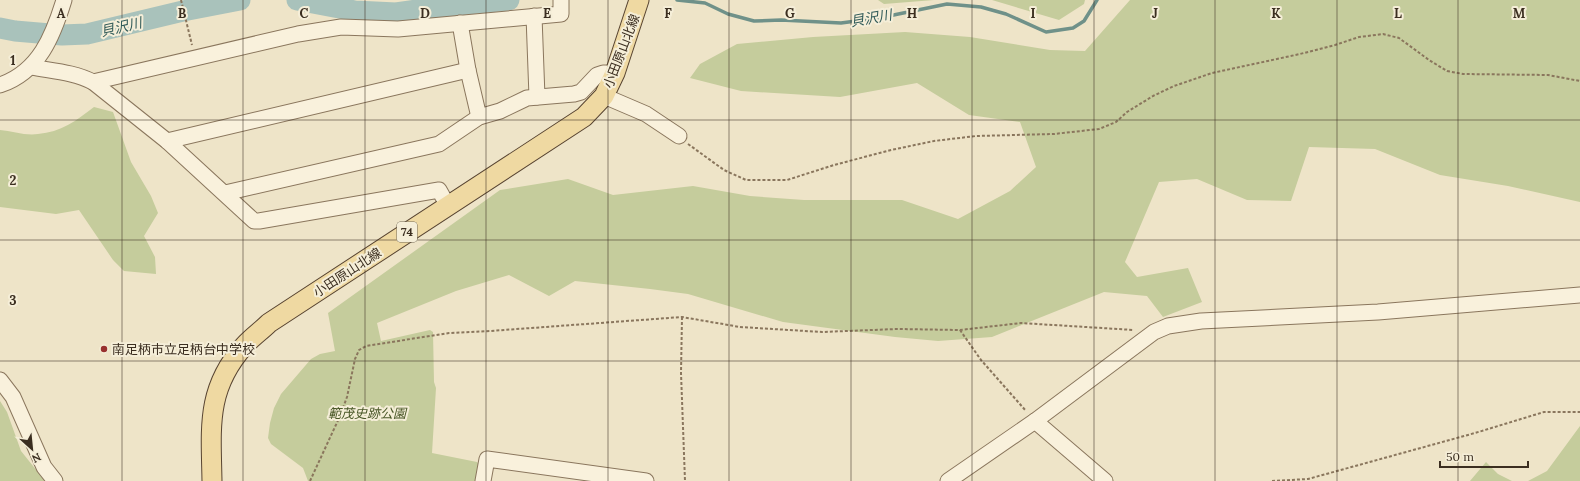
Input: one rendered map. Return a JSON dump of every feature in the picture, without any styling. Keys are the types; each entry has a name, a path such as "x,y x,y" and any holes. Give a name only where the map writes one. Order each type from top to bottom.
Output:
{"main road":[{"name":"小田原山北線","path":"212,481 211,419 216,396 227,370 245,345 270,323 584,117 604,96 615,73 639,0"}],"street":[{"path":"0,85 8,82 31,68 44,49 56,24 64,0"},
{"path":"93,82 298,34 341,27 398,29 561,14 561,0"},
{"path":"534,16 537,97"},
{"path":"460,23 468,70 479,117"},
{"path":"31,68 69,73 82,76 93,82 167,141 254,221 439,190 448,206"},
{"path":"167,141 468,70"},
{"path":"224,193 439,144 479,117 500,111 526,98 582,92 597,75 603,73 615,73"},
{"path":"604,96 646,114 679,136"},
{"path":"948,481 1035,421 1154,332 1168,326 1201,321 1378,312 1580,295"},
{"path":"0,380 13,397 44,467 55,481"},
{"path":"1035,421 1105,481"},
{"path":"483,481 487,459 646,481"}],"path":[{"path":"181,0 195,58"},
{"path":"679,136 724,170 746,180 787,180 834,165 891,150 934,142 976,136 1054,134 1099,129 1116,122 1127,112 1153,96 1174,86 1212,73 1314,51 1359,37 1382,34 1399,38 1429,60 1448,71 1464,74 1548,75 1580,81"},
{"path":"310,481 340,416 347,396 355,359 359,350 366,346 449,333 682,317 740,327 822,332 897,328 960,330 1021,323 1154,332"},
{"path":"682,317 681,373 686,481"},
{"path":"960,330 981,360 1035,421"},
{"path":"1272,481 1308,478 1475,434 1544,412 1580,412"}],"green space":[{"path":"878,0 934,0 884,4"},
{"path":"992,0 1085,0 1084,4 1059,20"},
{"name":"範茂史跡公園","path":"1130,0 1580,0 1580,202 1508,186 1440,175 1375,149 1309,147 1291,201 1247,200 1197,179 1159,182 1125,262 1137,277 1188,268 1202,302 1163,317 1147,296 1104,292 992,337 938,341 895,337 783,322 688,294 650,289 575,281 549,296 509,275 456,291 377,323 381,341 430,330 433,332 434,382 436,388 432,453 477,462 481,467 478,481 308,481 303,468 271,444 268,438 270,423 274,408 281,394 311,359 320,354 335,351 328,313 500,190 568,179 613,195 693,186 750,196 804,200 902,200 958,219 1010,191 1036,167 1020,122 969,115 917,83 840,97 741,91 690,78 700,64 737,44 813,37 905,32 970,37 1050,50 1085,51"},
{"path":"94,107 113,112 131,162 151,196 158,213 144,236 155,257 156,274 124,271 113,260 79,210 56,214 0,207 0,130 29,134 46,133 68,125"},
{"path":"0,401 7,412 21,451 45,481 0,481"},
{"path":"1580,426 1580,481 1528,481 1547,471"},
{"path":"1486,462 1498,474 1512,481 1470,481"}],"waterway":[{"name":"貝沢川","path":"0,28 15,31 62,35 87,34 183,11 240,0"},
{"name":"貝沢川","path":"297,0 355,11 396,13 437,7 509,0"},
{"name":"貝沢川","path":"677,0 705,3 728,14 754,21 781,20 841,23 879,18 947,4 981,7 1006,14 1046,32 1073,28 1084,21 1097,0"}],"place":[{"name":"南足柄市立足柄台中学校","path":"104,349"}]}
